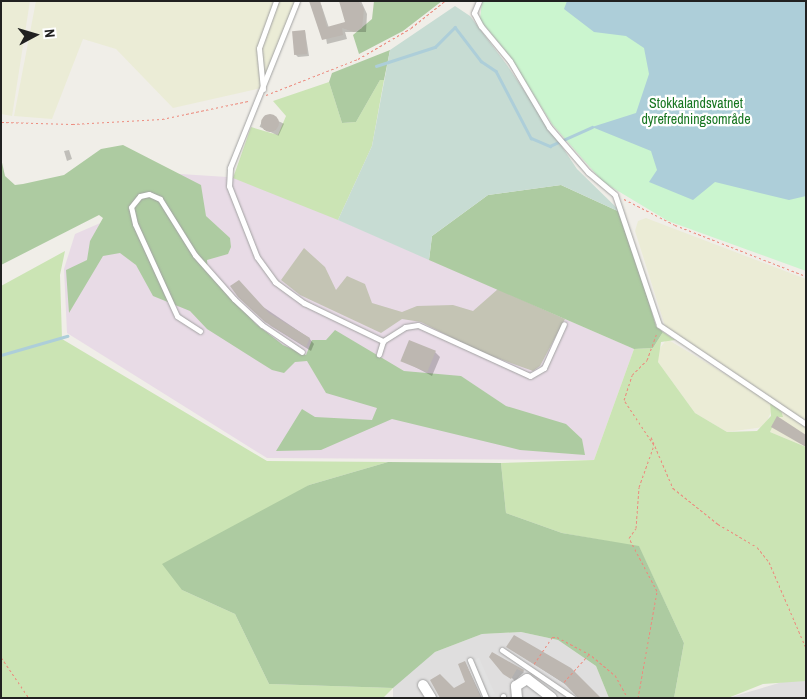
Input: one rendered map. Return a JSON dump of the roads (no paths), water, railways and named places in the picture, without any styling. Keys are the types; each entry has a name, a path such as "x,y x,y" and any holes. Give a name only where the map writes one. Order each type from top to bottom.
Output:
{"street":[{"path":"517,698 516,686 528,679 552,698"},
{"path":"422,685 431,698"}],"lane":[{"path":"263,89 259,48 276,1"},
{"path":"297,1 229,177 257,257 275,282 293,297 384,341"},
{"path":"479,1 474,14 480,26 510,61 549,127 588,172 615,195 659,324 806,424"},
{"path":"200,331 177,316 135,224 131,207 140,196 149,194 160,199 195,255 234,299 262,325 302,352"},
{"path":"379,354 384,341 405,326 418,325 530,376 544,368 564,324"},
{"path":"502,650 560,686 570,697"},
{"path":"470,660 486,698"}],"water":[{"path":"567,1 806,1 806,196 789,200 715,182 693,200 649,182 657,170 651,151 592,127 636,113 649,74 644,48 626,36 594,32 564,9"}],"waterway":[{"path":"376,66 435,47 455,27 481,61 496,71 531,138 550,146 592,127"},
{"path":"1,355 67,336"}],"park label":[{"name":"Stokkalandsvatnet dyrefredningsområde","path":"696,112"}]}
